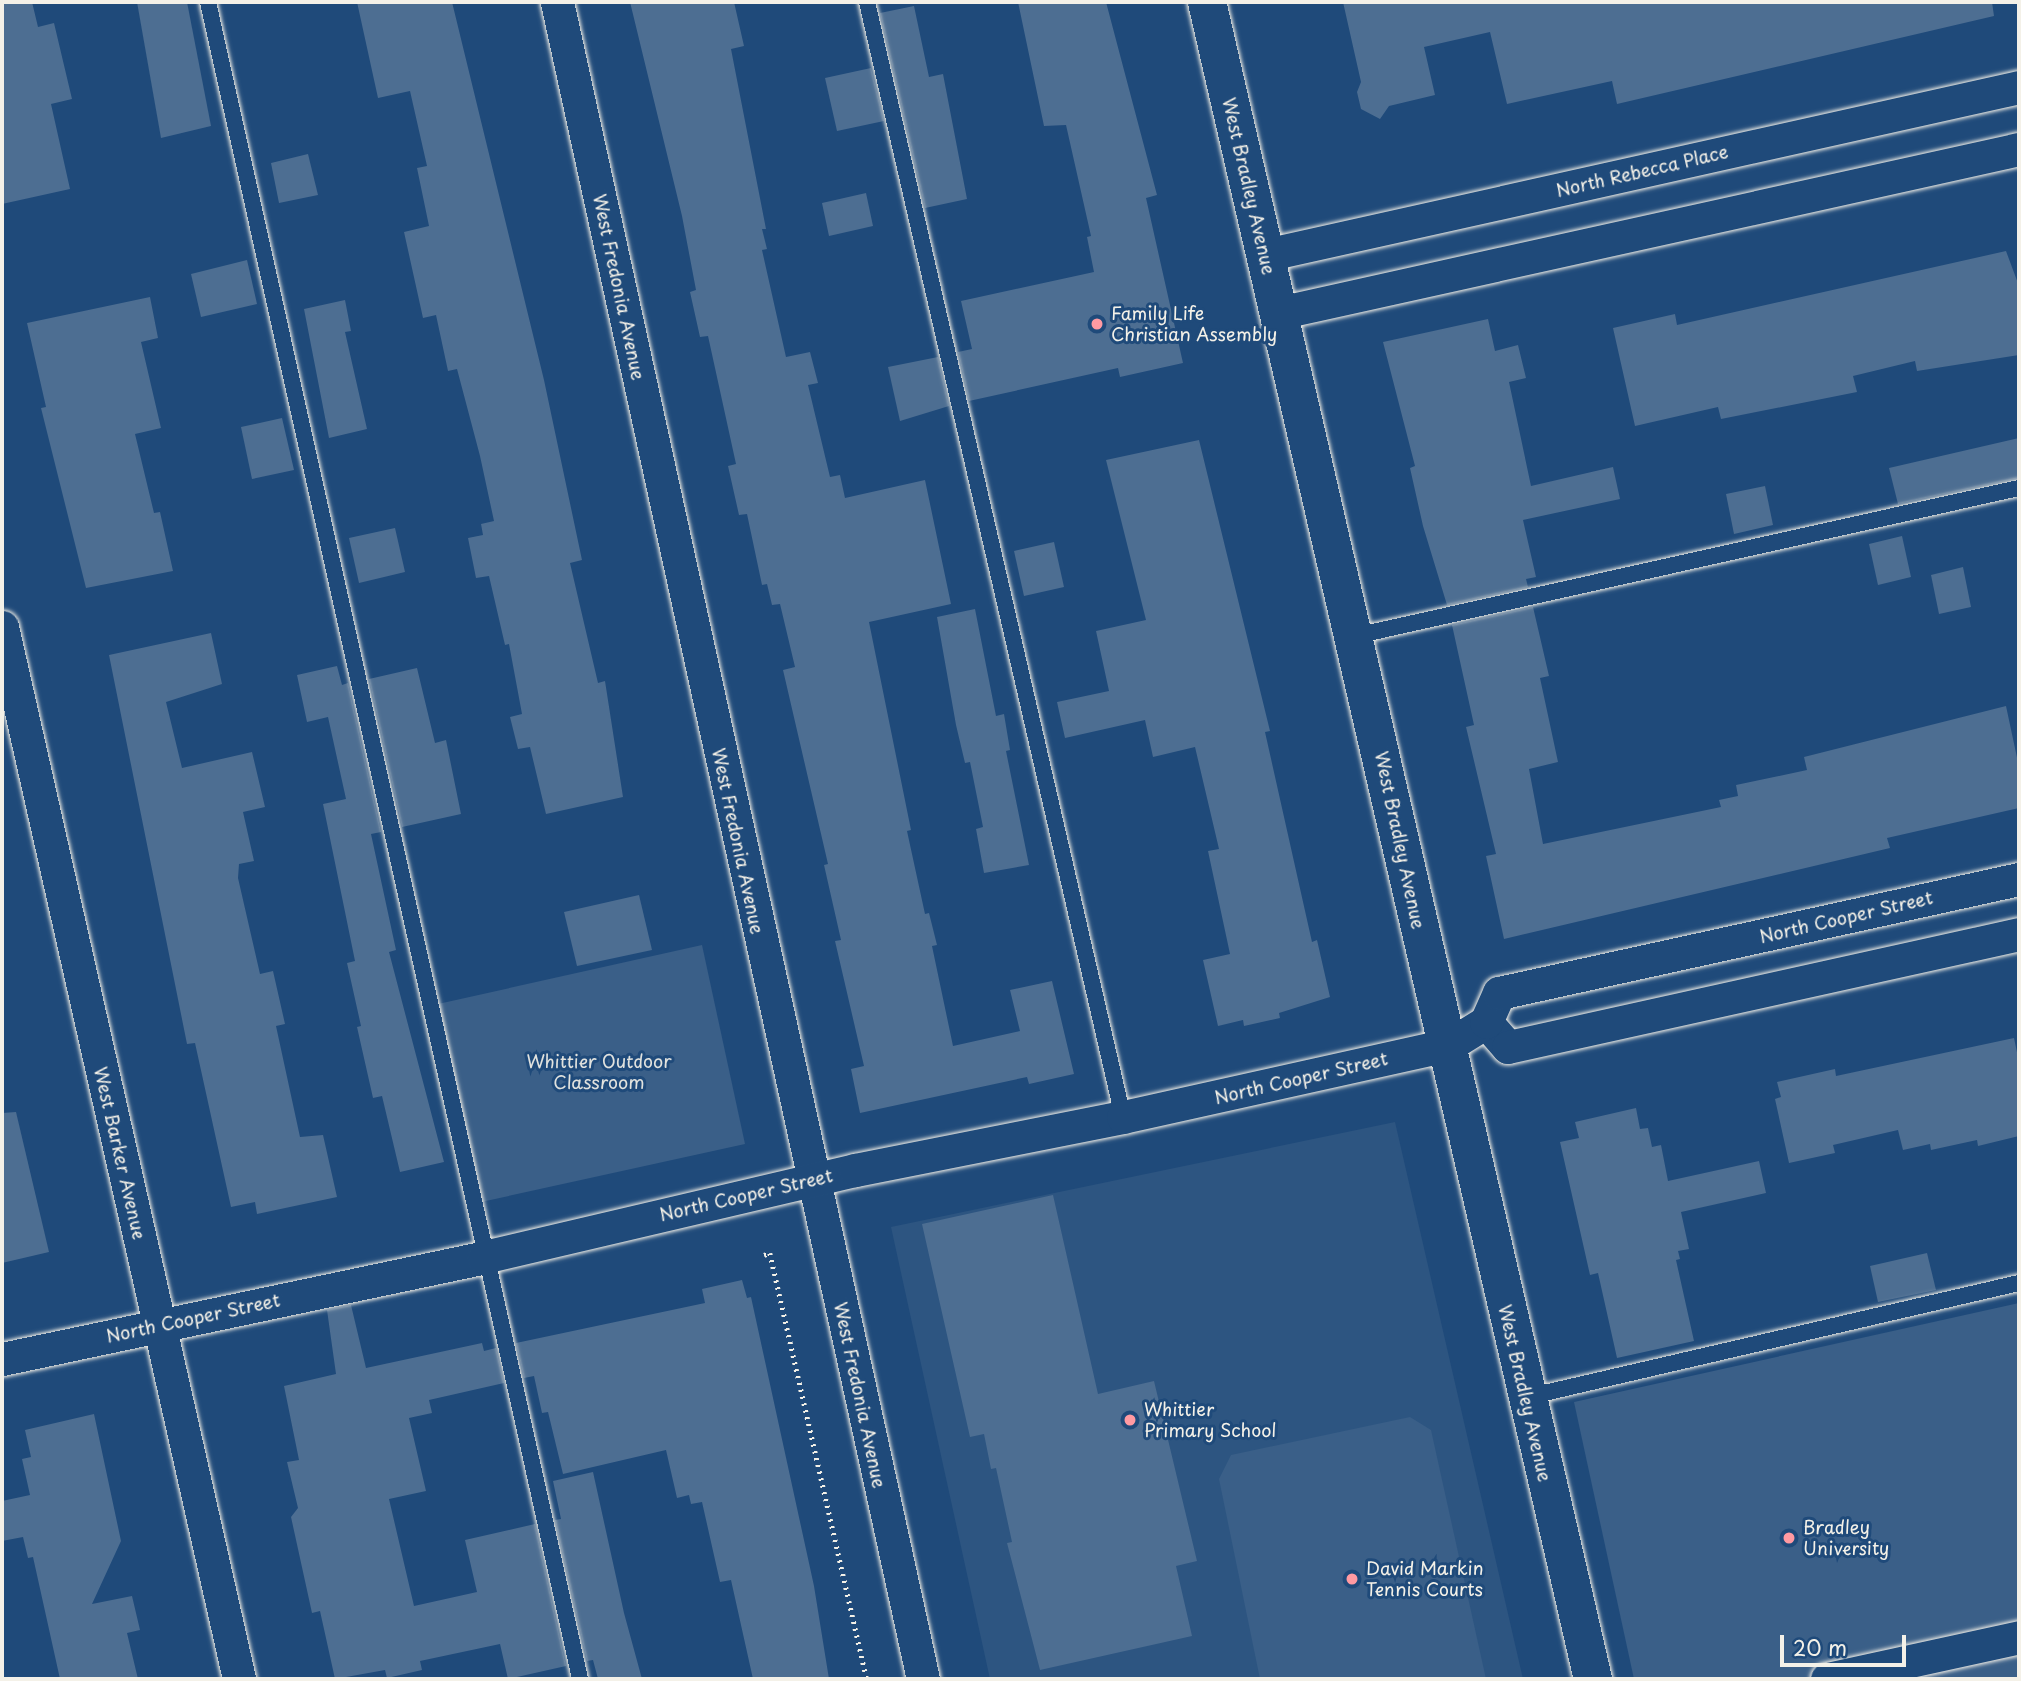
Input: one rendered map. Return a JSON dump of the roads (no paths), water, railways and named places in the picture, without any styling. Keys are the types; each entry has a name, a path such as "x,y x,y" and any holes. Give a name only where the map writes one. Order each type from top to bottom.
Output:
{"street":[{"name":"West Fredonia Avenue","path":"557,2 923,1679"},
{"name":"West Bradley Avenue","path":"1207,2 1355,636 1436,1000 1450,1045 1524,1397 1592,1679"},
{"name":"North Rebecca Place","path":"1265,255 2019,87"},
{"path":"1278,313 2019,149"},
{"name":"West Barker Avenue","path":"2,627 239,1679"},
{"name":"North Cooper Street","path":"2,1359 484,1256 812,1179 1123,1117 1450,1045 1486,1022 1499,993 2019,878"},
{"path":"1486,1022 1508,1047 2019,934"},
{"path":"1827,1679 2019,1637"}],"lane":[{"path":"208,2 484,1256 580,1679"},
{"path":"867,2 1123,1117"},
{"path":"1355,636 2019,488"},
{"path":"1524,1397 2019,1283"}],"place":[{"name":"Family Life Christian Assembly","path":"1097,324"},
{"name":"Whittier Primary School","path":"1130,1420"},
{"name":"Bradley University","path":"1789,1538"},
{"name":"David Markin Tennis Courts","path":"1352,1579"}],"park label":[{"name":"Whittier Outdoor Classroom","path":"599,1072"}]}
